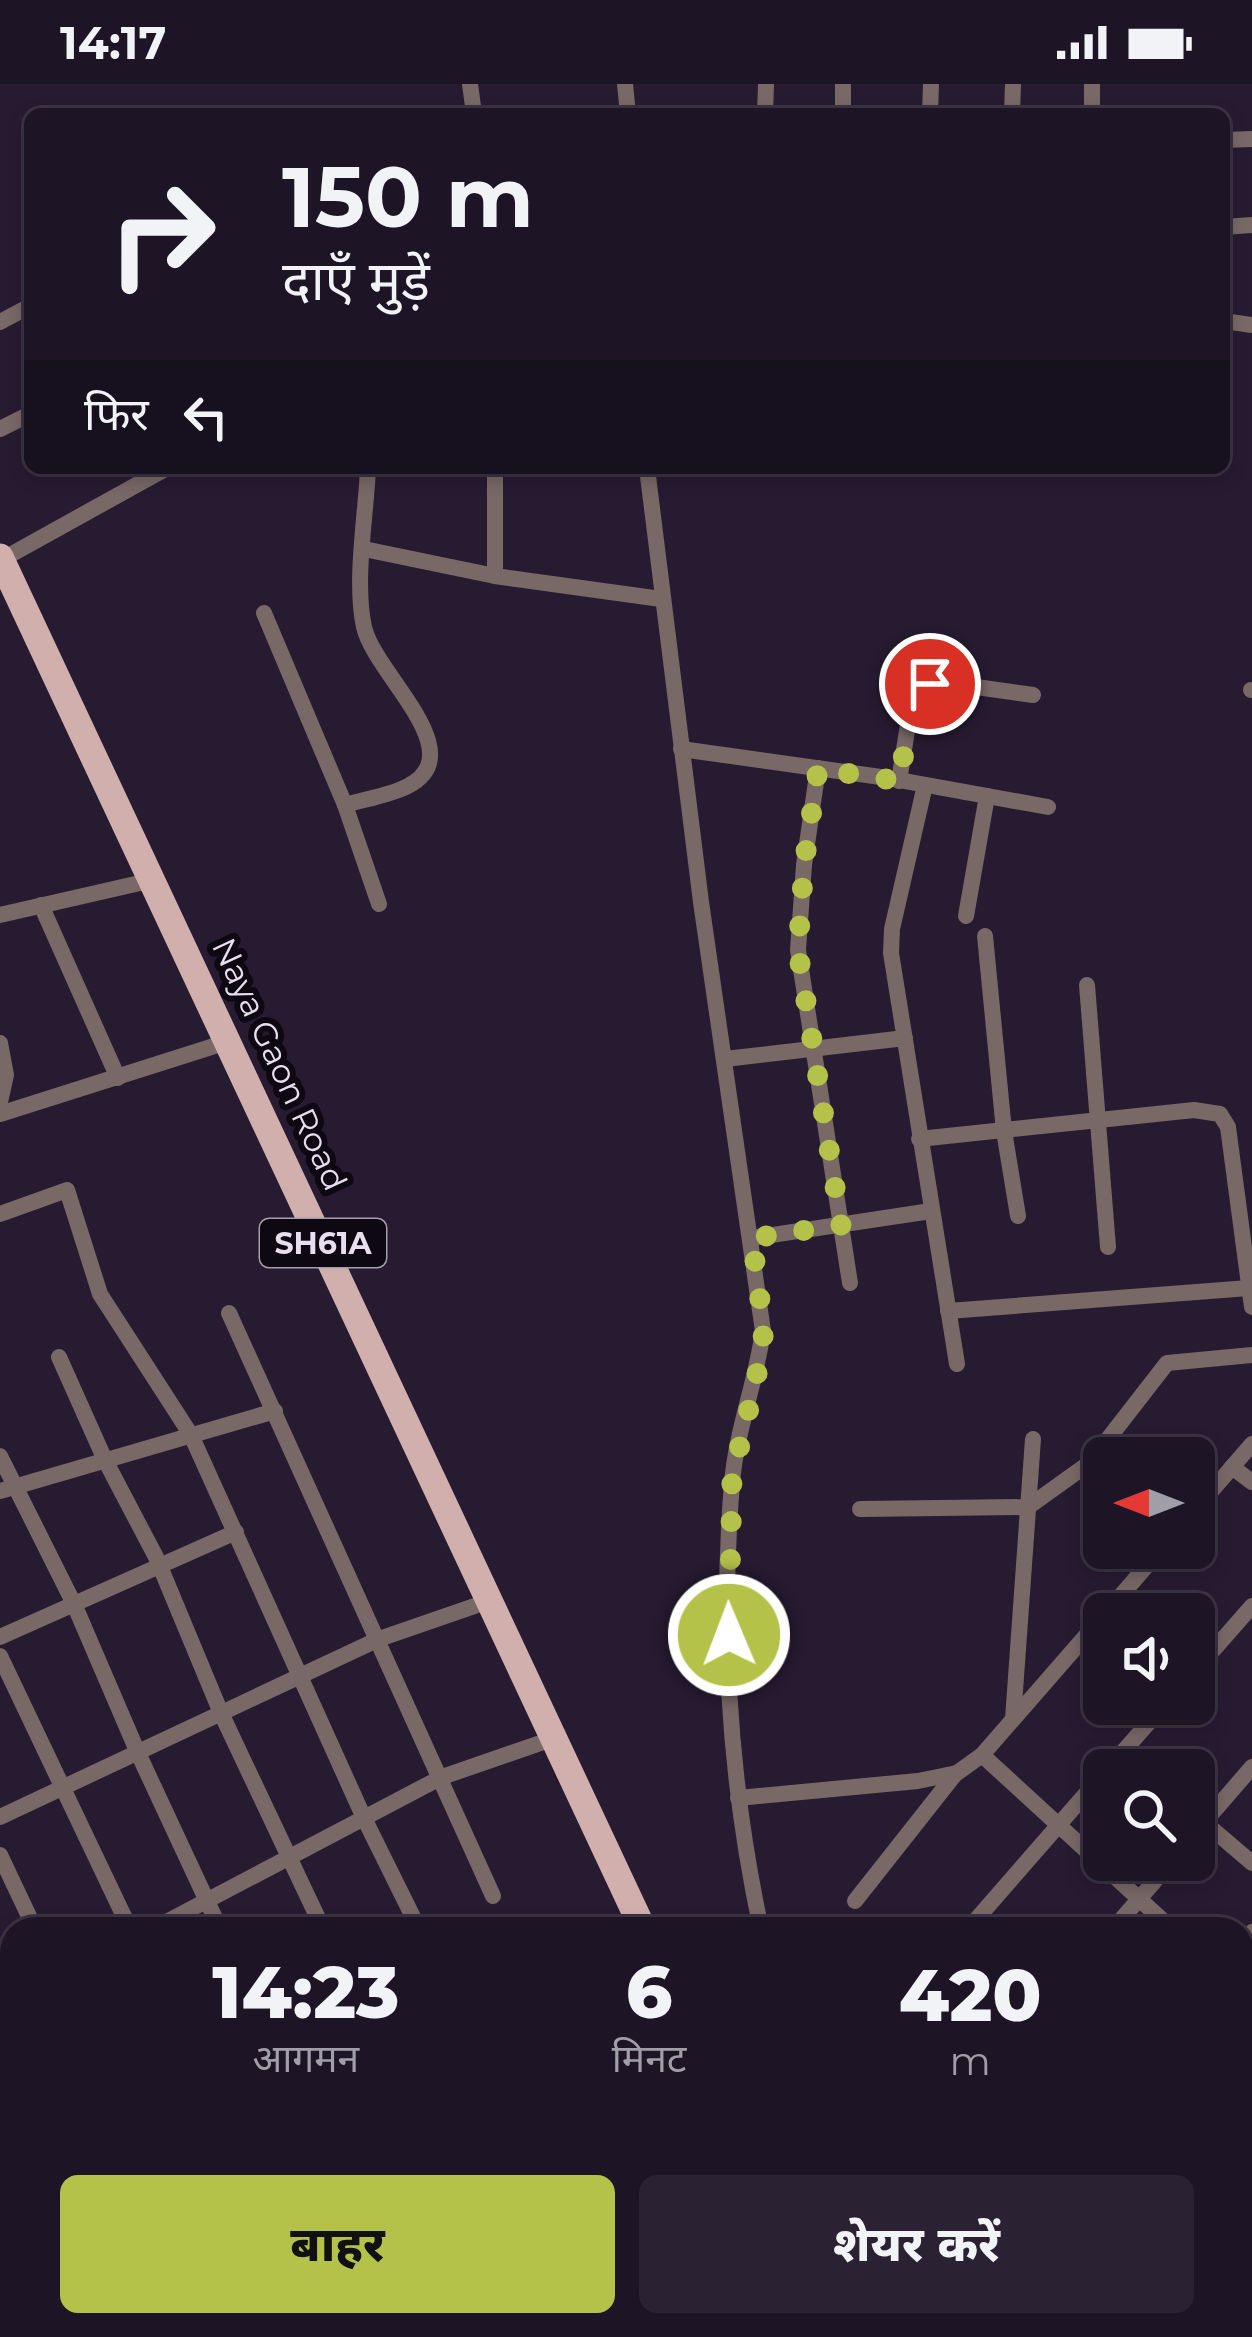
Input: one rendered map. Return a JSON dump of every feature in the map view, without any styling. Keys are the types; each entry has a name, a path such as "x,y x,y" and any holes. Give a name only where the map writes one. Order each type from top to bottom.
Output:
{"main road":[{"name":"Naya Gaon Road","path":"1,559 638,1917"}],"street":[{"path":"1,559 155,474"},
{"path":"345,805 407,786 426,772 432,755 429,736 372,650 364,627 368,474"},
{"path":"495,474 495,575"},
{"path":"648,474 681,749 764,1331 732,1478 728,1589 738,1798 759,1917"},
{"path":"364,549 495,575 661,599"},
{"path":"264,613 345,805 380,904"},
{"path":"899,781 919,688 948,683 1033,695"},
{"path":"681,749 1048,807"},
{"path":"818,769 798,950 850,1283"},
{"path":"925,785 892,929 891,953 957,1364"},
{"path":"966,916 987,796"},
{"path":"0,915 153,880"},
{"path":"40,905 118,1078"},
{"path":"985,936 1004,1131 1018,1216"},
{"path":"1087,986 1108,1246"},
{"path":"725,1059 905,1038"},
{"path":"0,1114 230,1041"},
{"path":"0,1043 6,1075 0,1102"},
{"path":"919,1139 1210,1110 1226,1120 1252,1307"},
{"path":"0,1214 68,1190 100,1294 191,1436 413,1917"},
{"path":"752,1238 931,1211"},
{"path":"948,1311 1250,1288"},
{"path":"229,1313 493,1896"},
{"path":"860,1509 1028,1507 1102,1454 1108,1439 1166,1363 1252,1355"},
{"path":"58,1357 160,1566 221,1712 317,1917"},
{"path":"7,1488 275,1411"},
{"path":"1013,1720 1033,1439"},
{"path":"1215,1487 1252,1444"},
{"path":"0,1456 7,1488 74,1604 214,1917"},
{"path":"1232,1467 1252,1482"},
{"path":"0,1637 236,1532"},
{"path":"1124,1593 1144,1569"},
{"path":"0,1817 380,1639 489,1601"},
{"path":"1215,1648 1252,1606"},
{"path":"855,1901 957,1773 982,1755 1083,1640"},
{"path":"0,1656 124,1917"},
{"path":"1125,1749 1146,1725"},
{"path":"176,1917 442,1777 552,1739"},
{"path":"982,1755 1159,1917"},
{"path":"1215,1810 1252,1767"},
{"path":"738,1798 957,1773"},
{"path":"978,1917 1083,1796"},
{"path":"1215,1839 1252,1863"},
{"path":"0,1855 28,1917"},
{"path":"1124,1917 1156,1881"}],"route":[{"path":"729,1635 732,1478 764,1331 752,1238 841,1225 798,950 818,769 899,781 914,698 919,688 930,684"}]}
